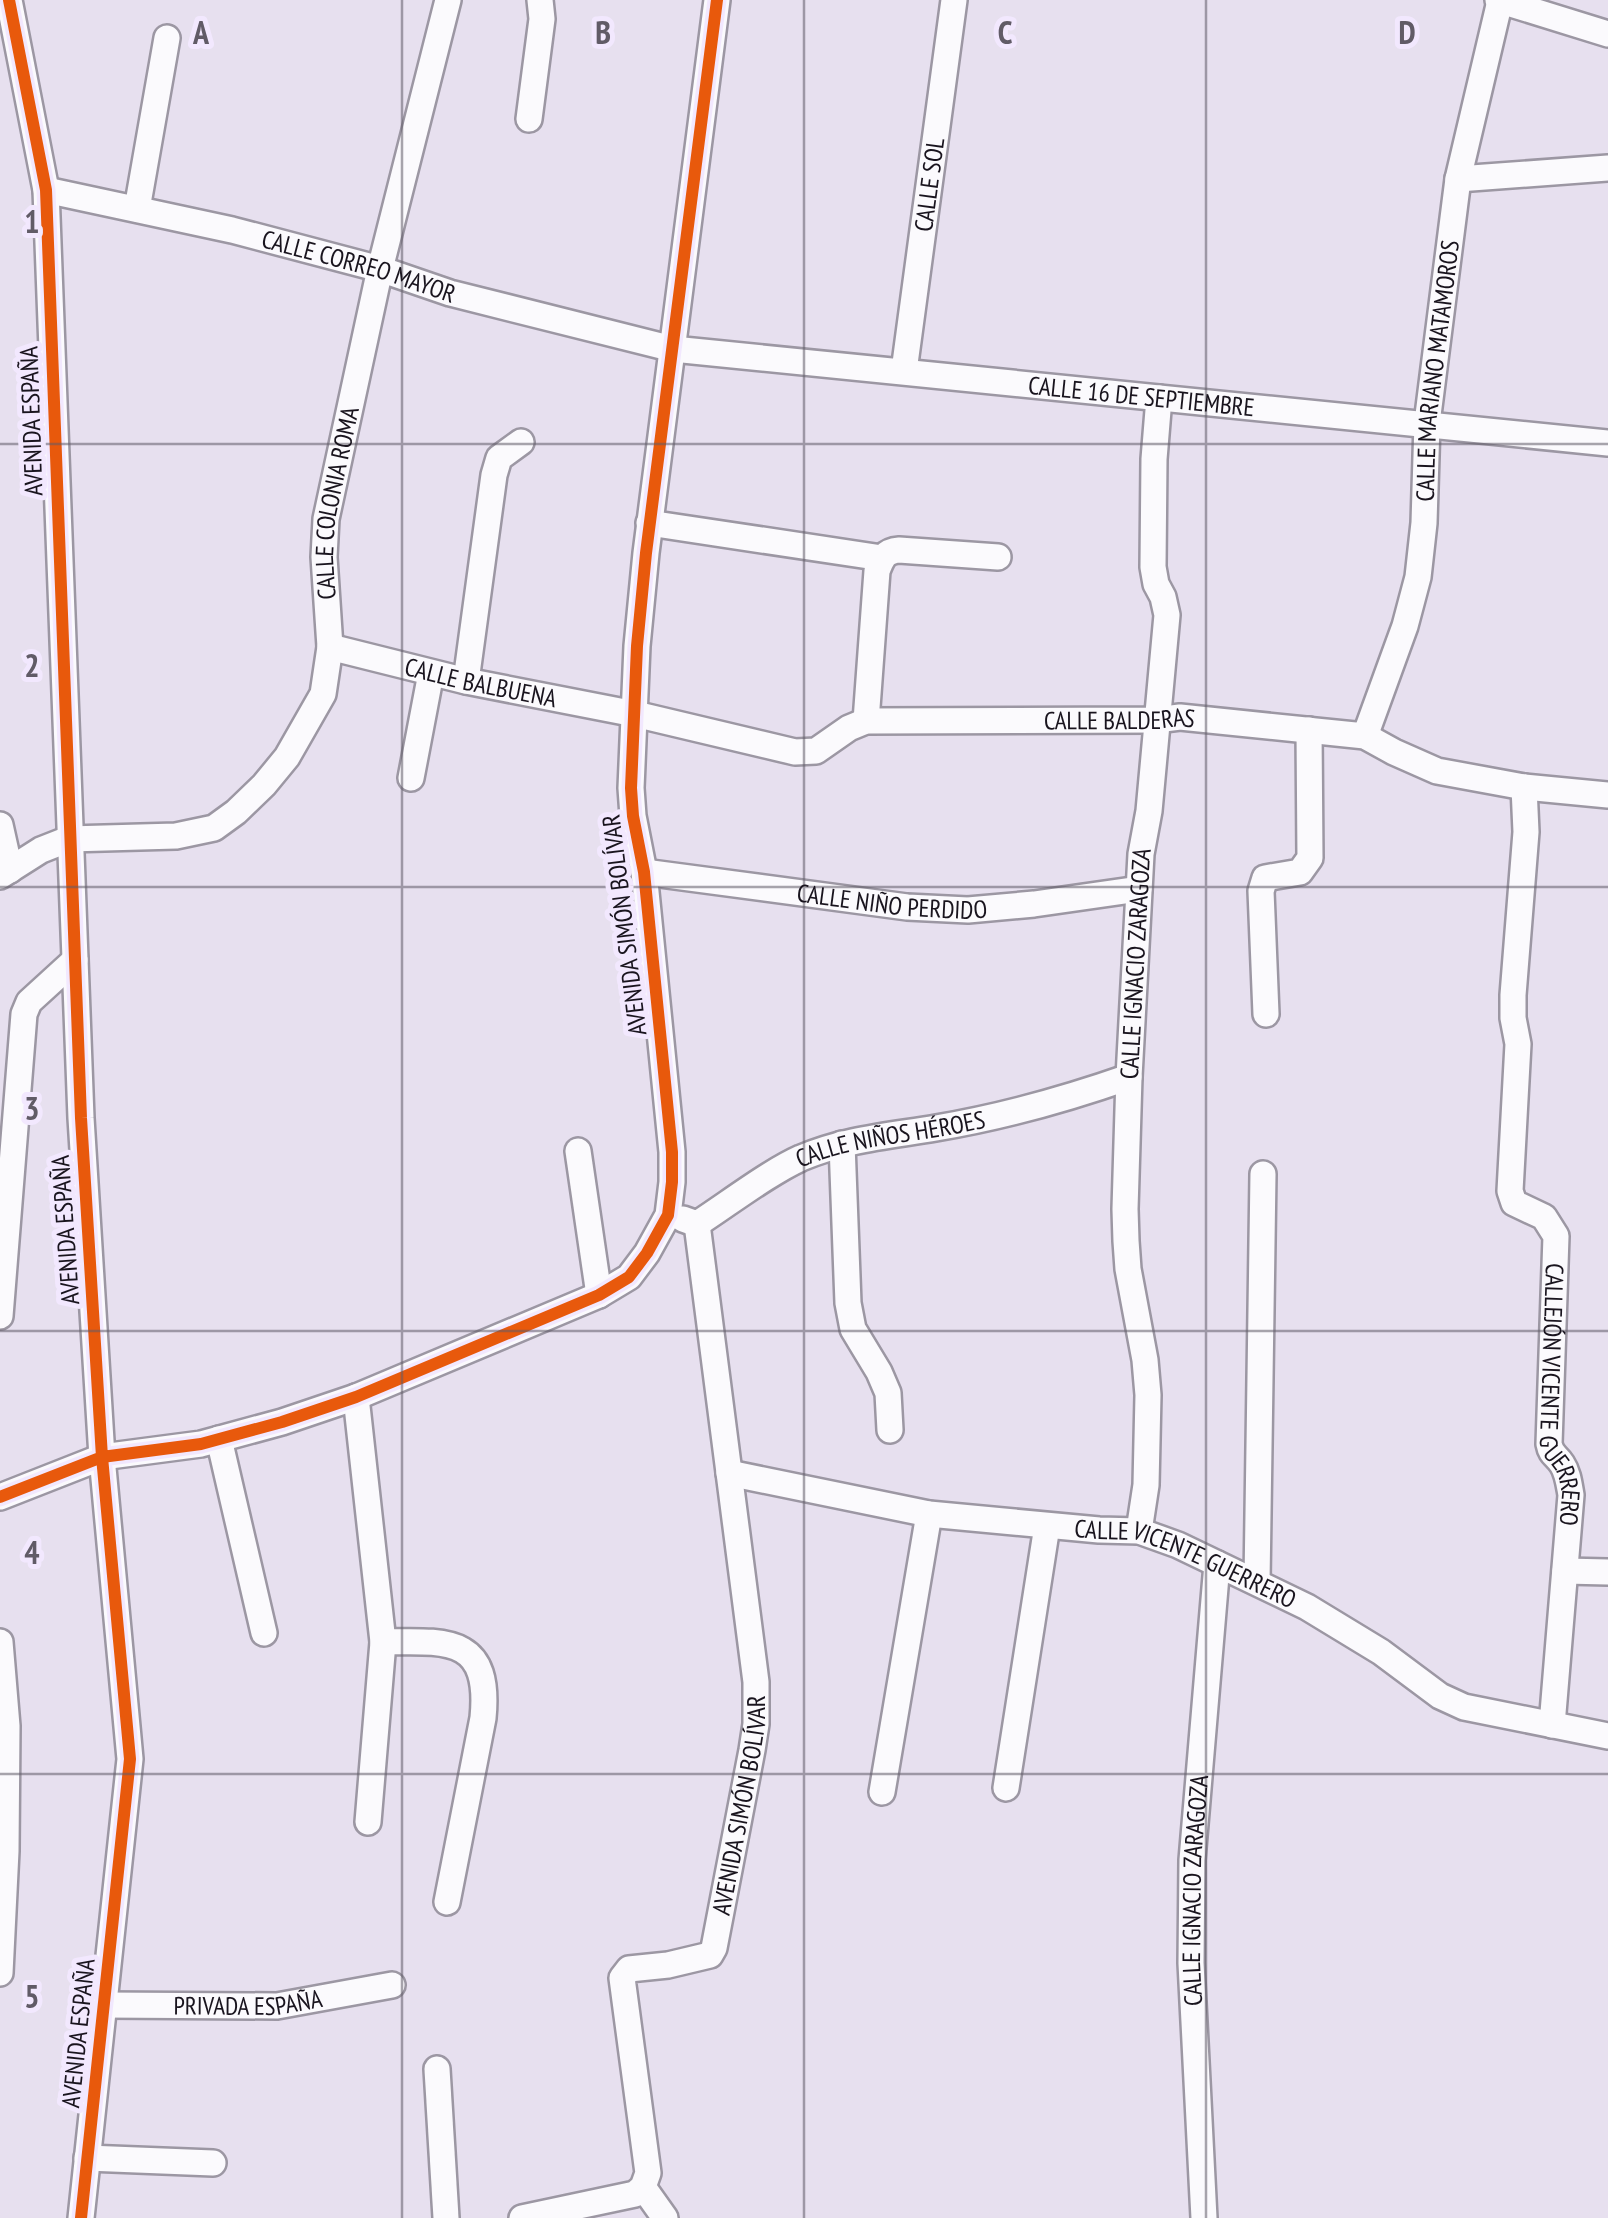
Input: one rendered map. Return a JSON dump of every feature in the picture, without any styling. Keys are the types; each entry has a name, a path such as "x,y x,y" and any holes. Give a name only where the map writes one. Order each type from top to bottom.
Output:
{"street":[{"name":"AVENIDA ESPAÑA","path":"9,0 46,190 81,1118 102,1457 130,1759 80,2218"},
{"name":"CALLE COLONIA ROMA","path":"69,838 176,836 214,828 236,812 287,758 322,694 330,647 324,557 326,519 380,269 448,0"},
{"name":"AVENIDA SIMÓN BOLÍVAR","path":"0,1497 102,1457 219,1440 356,1397 599,1295 629,1277 668,1215 672,1152 644,872 630,788 650,523 717,0"},
{"name":"CALLE SOL","path":"904,371 954,0"},
{"path":"529,119 541,1"},
{"path":"1508,2 1608,34"},
{"name":"CALLE MARIANO MATAMOROS","path":"1364,736 1405,626 1418,577 1427,423 1458,179 1508,2"},
{"path":"137,209 167,38"},
{"path":"1458,179 1608,168"},
{"name":"CALLE CORREO MAYOR","path":"46,190 232,230 380,269 450,293 673,348"},
{"name":"CALLE 16 DE SEPTIEMBRE","path":"673,348 1608,443"},
{"name":"CALLE IGNACIO ZARAGOZA","path":"1140,1531 1146,1485 1148,1395 1127,1255 1125,1209 1139,890 1167,615 1152,566 1159,398"},
{"path":"466,682 494,475 499,458 522,442"},
{"path":"650,523 882,558"},
{"path":"866,722 877,570 882,558 889,551 899,550 998,557"},
{"name":"CALLE BALBUENA","path":"330,647 466,682 634,714"},
{"path":"411,778 431,672"},
{"name":"CALLE BALDERAS","path":"634,714 796,752 816,751 849,728 866,722 1180,718 1364,736 1437,770 1524,787 1608,795"},
{"path":"1266,1014 1261,891 1265,878 1300,872 1310,858 1309,730"},
{"name":"CALLEJÓN VICENTE GUERRERO","path":"1524,787 1526,832 1513,995 1518,1044 1510,1191 1514,1203 1544,1217 1556,1236 1549,1444 1550,1453 1568,1477 1571,1495 1552,1725"},
{"path":"0,826 5,873 69,838"},
{"name":"CALLE NIÑO PERDIDO","path":"644,872 907,906 968,910 1139,890"},
{"path":"0,1316 24,1014 28,1002 75,960"},
{"name":"CALLE NIÑOS HÉROES","path":"697,1224 799,1159 856,1139 1013,1112 1129,1077"},
{"path":"842,1144 848,1303 853,1329 888,1394 890,1430"},
{"path":"578,1151 599,1295"},
{"path":"1257,1582 1262,1174"},
{"path":"668,1215 697,1224"},
{"name":"AVENIDA SIMÓN BOLÍVAR","path":"630,2201 648,2173 622,1978 629,1969 696,1959 710,1955 714,1948 756,1724 756,1682 697,1224"},
{"path":"356,1397 383,1642 368,1822"},
{"path":"219,1440 264,1633"},
{"name":"CALLE VICENTE GUERRERO","path":"729,1473 930,1514 1140,1531 1307,1607 1381,1652 1440,1696 1464,1707 1608,1736"},
{"path":"882,1792 930,1514"},
{"path":"1006,1788 1047,1526"},
{"name":"CALLE IGNACIO ZARAGOZA","path":"1204,2218 1191,1962 1192,1860 1217,1564"},
{"path":"1565,1571 1608,1572"},
{"path":"0,1642 6,1726 6,1851 0,1973"},
{"path":"383,1642 437,1642 458,1647 476,1662 486,1693 448,1902"},
{"name":"PRIVADA ESPAÑA","path":"104,2005 277,2006 392,1985"},
{"path":"437,2069 446,2218"},
{"path":"87,2158 212,2163"},
{"path":"522,2218 630,2201 666,2218"}],"cycle path":[{"path":"9,0 46,190 81,1118 102,1457 130,1759 81,2218"},
{"path":"0,1497 102,1457 201,1444 282,1422 356,1397 599,1295 629,1277 668,1215 672,1152 644,872 631,788 637,646 646,553 717,0"}]}
